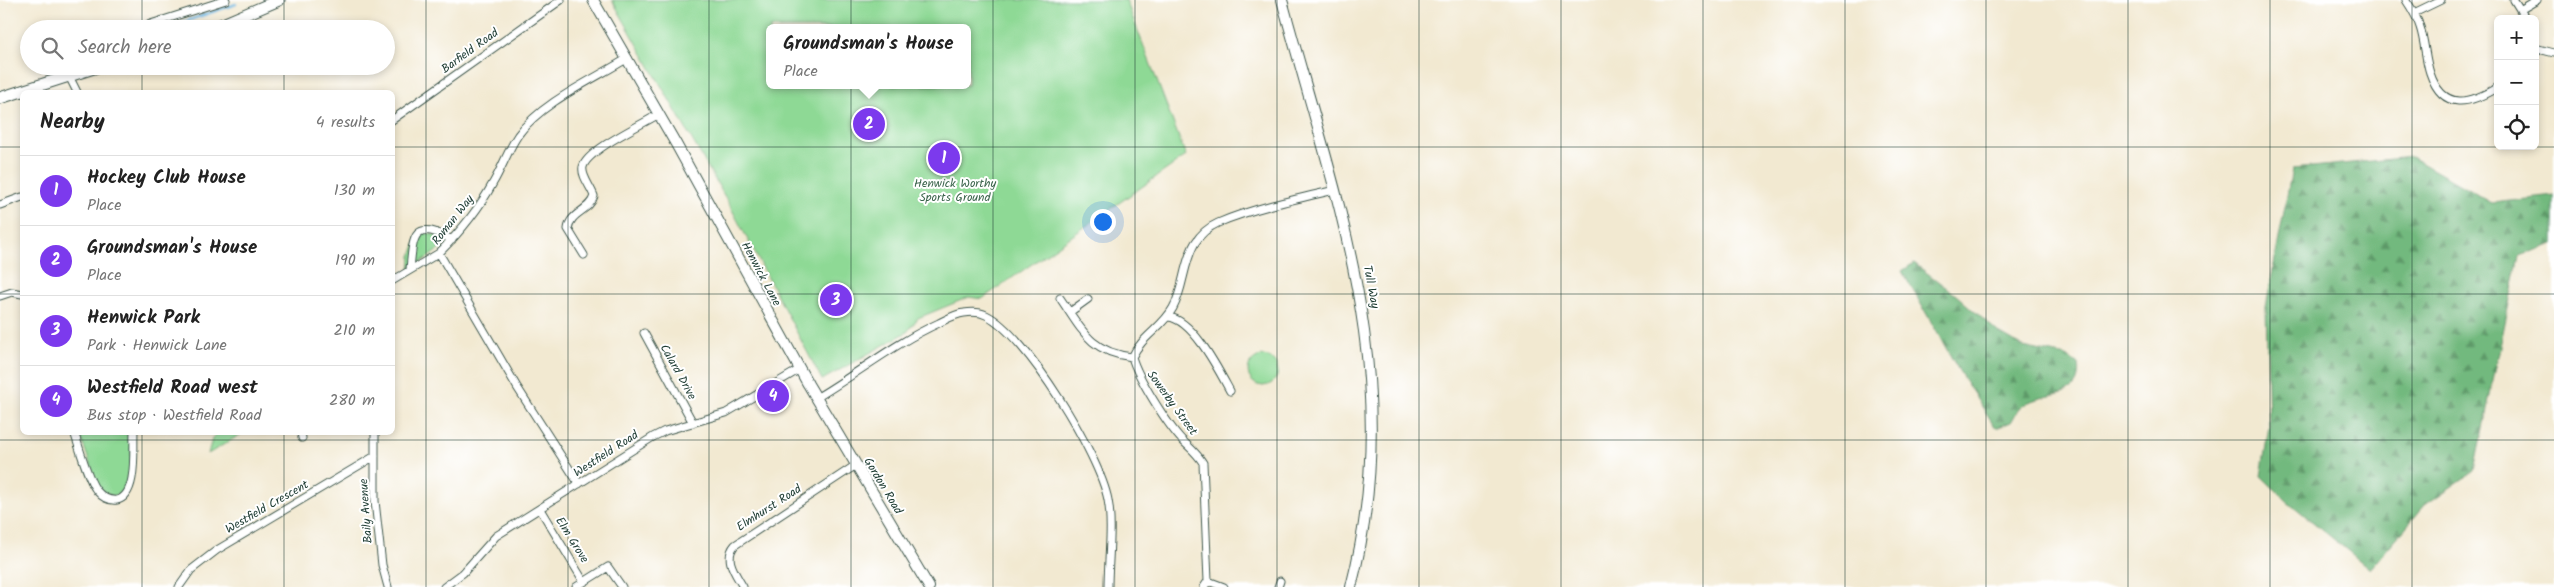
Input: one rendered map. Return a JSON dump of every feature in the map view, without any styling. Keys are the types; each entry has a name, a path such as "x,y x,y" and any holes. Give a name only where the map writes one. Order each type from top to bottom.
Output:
{"main road":[{"path":"232,20 279,0"},
{"path":"25,90 72,75"},
{"path":"0,98 20,92"}],"street":[{"name":"Barfield Road","path":"395,118 561,0"},
{"name":"Henwick Lane","path":"593,0 628,58 816,398"},
{"name":"Tull Way","path":"1282,0 1335,190 1363,312 1372,395 1372,446 1366,508 1351,587"},
{"path":"2406,0 2414,12 2421,29 2430,72 2445,96 2456,101 2471,102 2494,90"},
{"path":"2414,12 2441,0"},
{"path":"2514,0 2523,15"},
{"path":"2520,10 2537,0"},
{"path":"163,20 221,1"},
{"path":"2539,48 2554,53"},
{"name":"Roman Way","path":"579,484 517,387 439,253 452,240 484,199 518,136 531,121 545,108 628,58"},
{"path":"69,76 76,90"},
{"path":"584,255 568,230 574,216 592,201 594,196 586,180 583,166 588,158 603,147 659,114"},
{"path":"1060,298 1098,347 1109,352 1132,357 1138,343 1168,317 1181,292 1189,256 1203,233 1216,224 1232,218 1335,190"},
{"path":"0,205 20,198"},
{"path":"410,270 413,244 420,231 431,230 452,240"},
{"path":"395,279 439,253"},
{"path":"0,296 12,292 20,294"},
{"path":"1070,312 1088,299"},
{"path":"816,398 909,337 960,313 978,313 995,321 1023,349 1061,399 1088,450 1108,498 1108,587"},
{"path":"1168,317 1173,317 1198,340 1218,368 1230,391"},
{"name":"Calard Drive","path":"644,333 693,423"},
{"name":"Sowerby Street","path":"1132,357 1136,373 1182,440 1197,454 1203,463 1208,565 1206,584"},
{"name":"Westfield Road","path":"444,587 463,573 496,536 653,437 736,408 800,369"},
{"name":"Gordon Road","path":"816,398 929,587"},
{"path":"75,435 94,487 105,498 112,500 125,496 131,486 134,435"},
{"name":"Baily Avenue","path":"375,435 375,501 382,566 388,587"},
{"name":"Westfield Crescent","path":"179,587 191,570 217,550 374,456"},
{"name":"Elmhurst Road","path":"743,587 730,561 730,551 735,545 856,465"},
{"name":"Elm Grove","path":"540,509 584,582"},
{"name":"Elm Grove","path":"576,587 608,567 622,587"},
{"path":"1206,584 1224,587"}],"green space":[{"name":"Henwick Worthy Sports Ground","path":"612,0 1126,0 1186,156 982,299 969,297 918,318 907,332 822,380 729,204"},
{"path":"2411,157 2492,203 2554,196 2554,244 2519,256 2474,471 2425,505 2370,569 2286,500 2261,476 2269,426 2266,307 2292,169"},
{"path":"420,231 452,240 410,270 411,256"},
{"path":"1914,263 1956,295 1999,333 2023,347 2066,356 2078,365 2078,378 2074,386 2067,391 2028,403 2018,410 2011,422 1996,428 1962,376 1902,271"},
{"path":"1263,356 1269,357 1277,365 1277,377 1269,385 1263,386 1257,385 1249,377 1248,371 1249,365 1257,357"},
{"path":"80,435 131,435 129,480 125,488 120,493 112,496 100,489"},
{"path":"215,435 240,435 208,454"}],"waterway":[{"path":"189,20 236,4"}],"place":[{"name":"Groundsman's House","path":"869,124"},
{"name":"Hockey Club House","path":"944,158"},
{"name":"Henwick Park","path":"836,300"},
{"name":"Westfield Road west","path":"773,396"}]}
